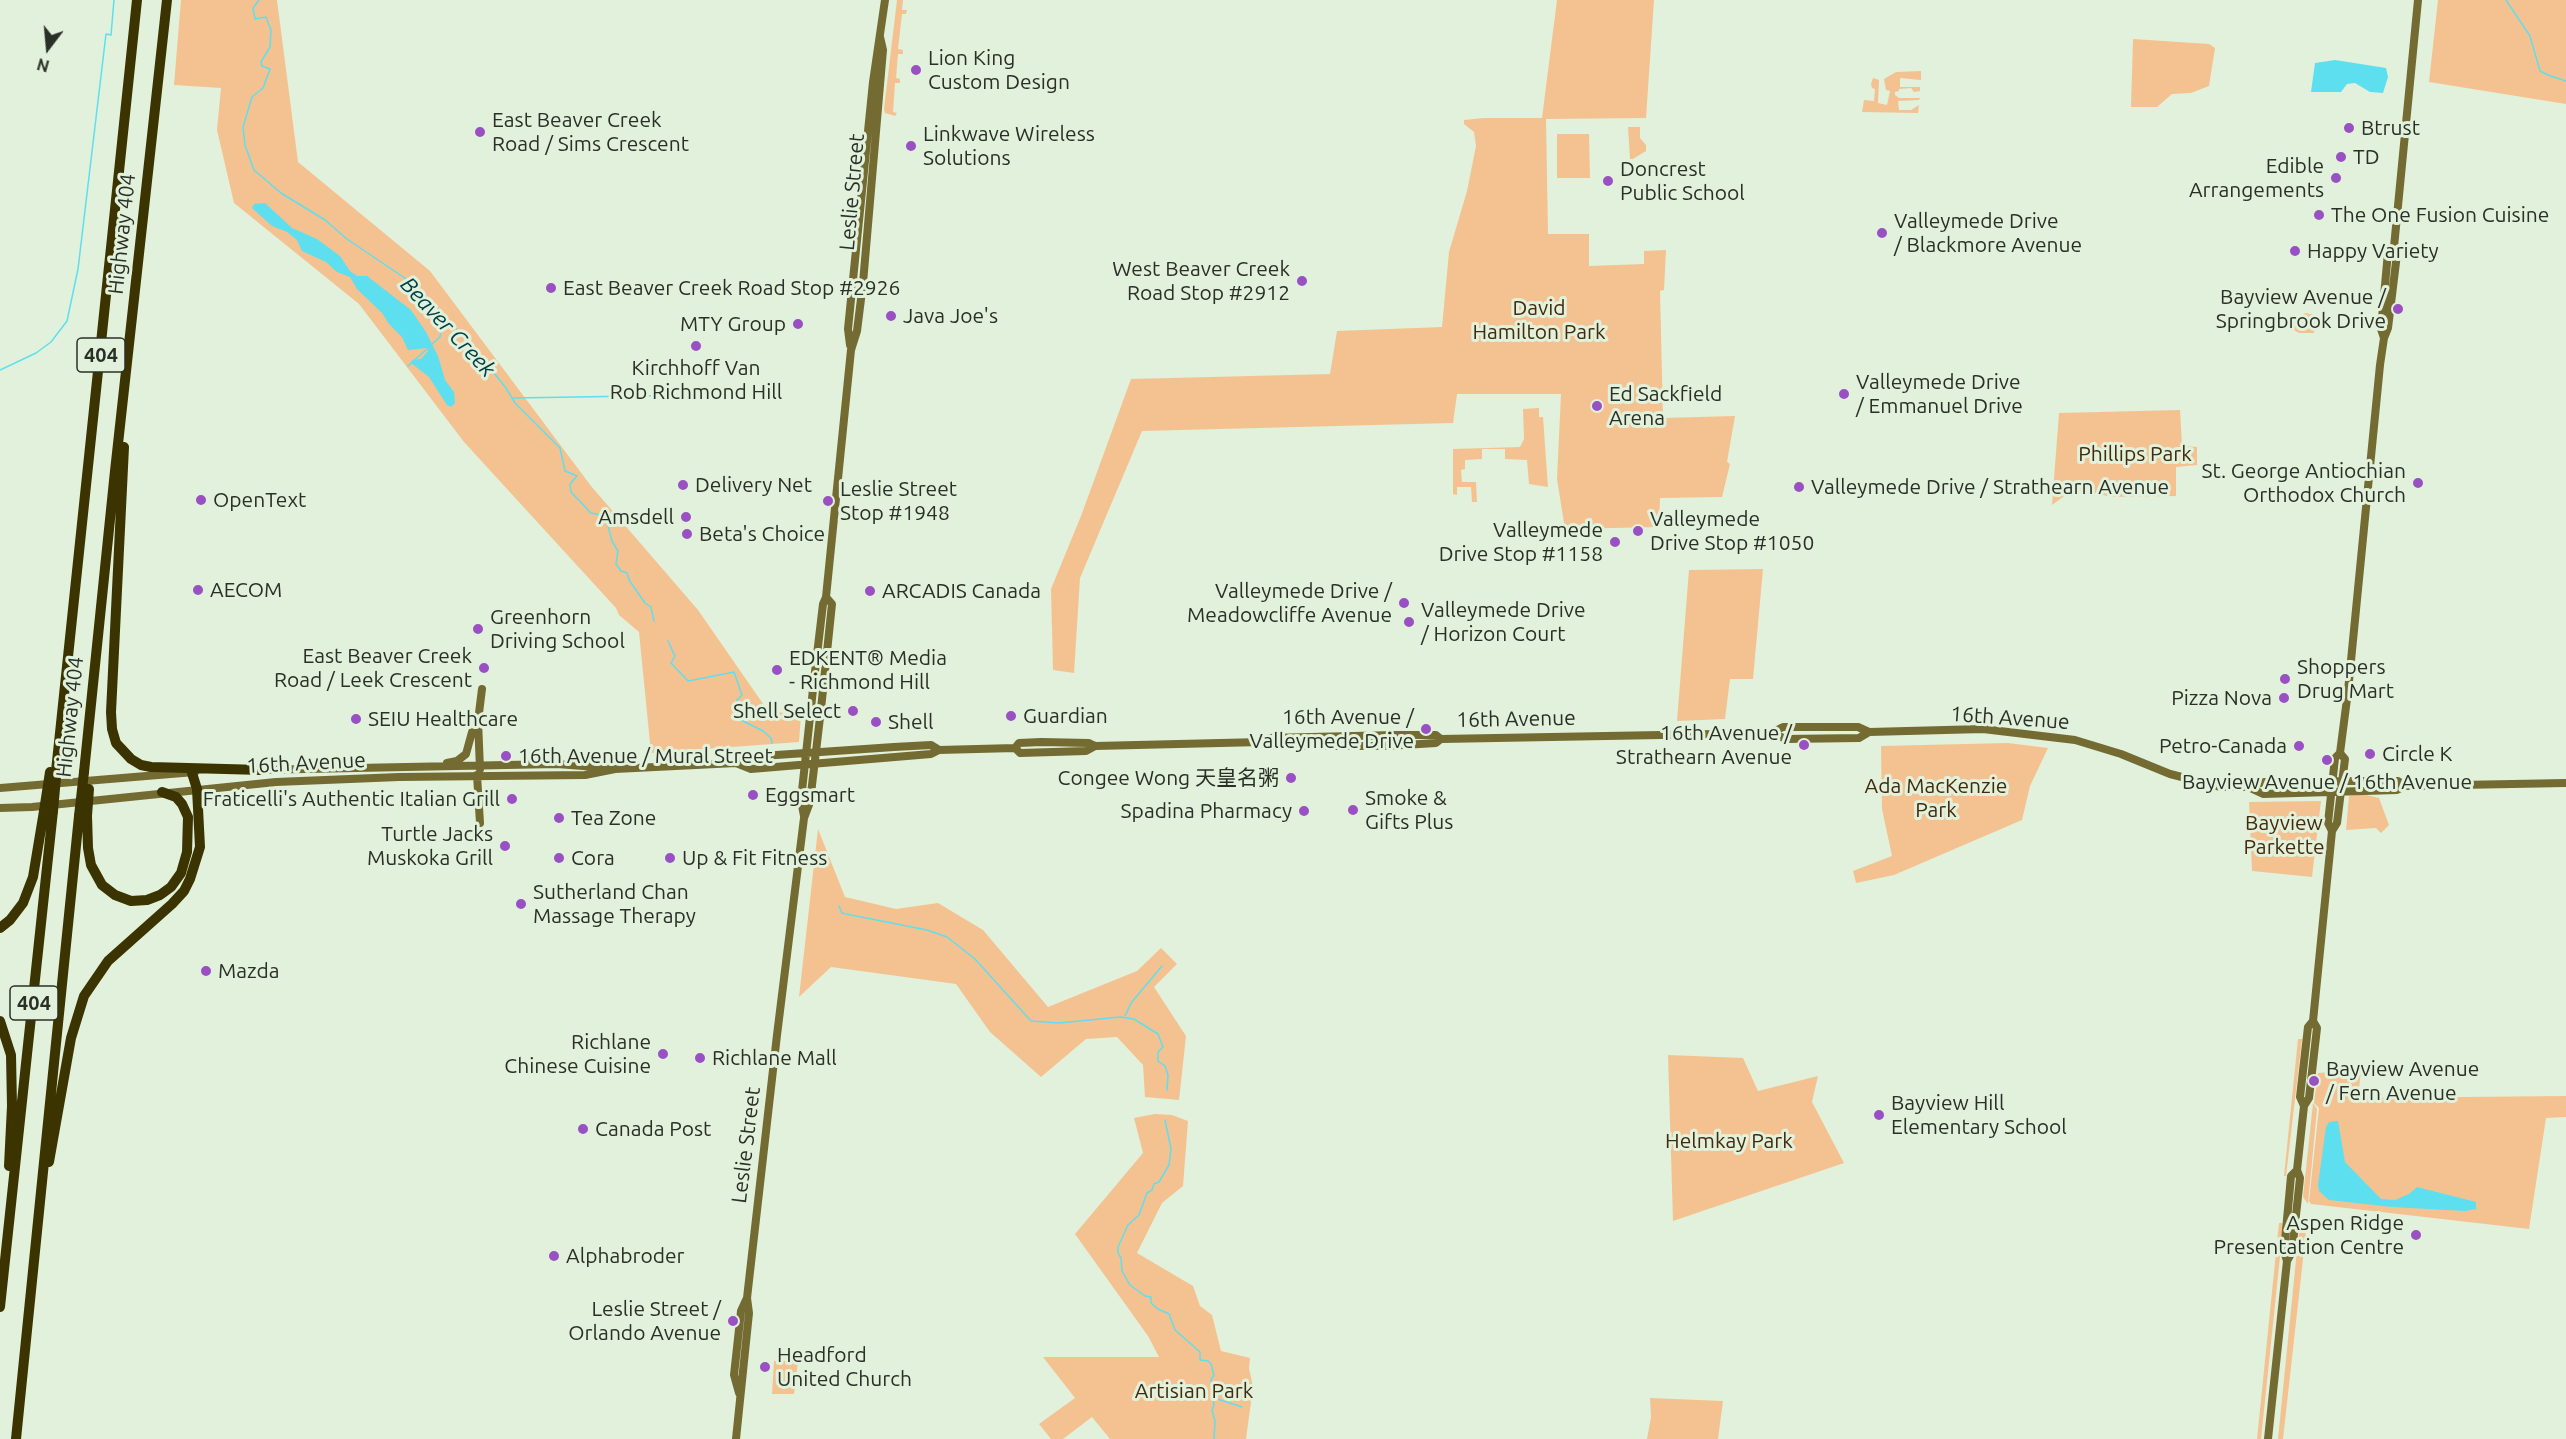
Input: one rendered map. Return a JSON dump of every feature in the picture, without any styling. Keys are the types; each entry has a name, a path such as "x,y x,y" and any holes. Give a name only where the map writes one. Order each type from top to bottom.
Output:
{"highway":[{"name":"Highway 404","path":"49,811 81,546 136,0"},
{"name":"Highway 404","path":"83,816 87,752 125,381 167,0"},
{"path":"125,381 111,712 116,743 130,759 151,767 262,770"},
{"path":"44,1177 51,1159 76,1015 84,996 98,973 172,904 184,891 190,879 200,847 197,789 192,773"},
{"path":"83,816 91,865 102,885 115,895 131,901 147,900 171,887 181,873 188,852 188,817 176,797 162,792"},
{"path":"0,928 10,920 23,903 33,877 49,811"},
{"name":"404","path":"0,1307 25,1090 49,811"},
{"name":"404","path":"16,1439 44,1177 47,1124 83,816"},
{"path":"0,1021 11,1055 12,1106 8,1183 11,1196"}],"main road":[{"name":"Leslie Street","path":"810,763 806,752 822,603 826,597 851,350 857,331 864,274 883,50 880,37 885,0"},
{"path":"2332,831 2328,823 2335,758 2340,753 2384,338 2381,329 2388,252 2394,247 2418,0"},
{"name":"Leslie Street","path":"736,1439 739,1394 734,1375 741,1311 747,1298 804,818 801,800 810,763 816,752 832,604 826,597"},
{"path":"480,823 478,721 482,689"},
{"name":"16th Avenue","path":"0,788 192,773 262,770 427,767 478,773 585,775 615,769 736,763 751,769 931,754 939,750 1015,748 1020,753 1078,752 1095,746 1262,742 1270,746 1387,746 1436,744 1441,739 1771,732 1786,739 1859,738 1869,732 1983,729 2075,740 2121,754 2170,774 2212,786 2248,787 2264,782 2332,786 2398,781 2405,786 2566,783"},
{"path":"427,767 451,762 464,756 470,746 472,732"},
{"name":"16th Avenue","path":"736,763 747,757 806,752 931,745 939,750"},
{"path":"2268,1439 2287,1261 2284,1251 2291,1176 2296,1170 2304,1106 2300,1097 2308,1027 2313,1021 2332,831 2337,823 2345,759 2340,753"},
{"name":"16th Avenue","path":"0,808 32,807 197,789 356,778 478,773 579,764 615,769"}],"green space":[{"path":"181,0 277,0 298,162 430,271 591,486 698,610 768,711 801,715 799,742 651,753 639,632 619,615 616,608 464,442 359,304 234,203 217,130 221,88 174,85"},
{"path":"897,0 903,0 902,10 907,10 906,14 902,14 898,49 903,50 903,54 898,54 896,78 900,79 900,83 895,83 893,112 897,113 895,116 885,113 884,109"},
{"name":"David Hamilton Park","path":"1557,0 1654,0 1646,118 1546,119 1548,234 1589,234 1589,266 1644,264 1644,251 1666,250 1664,290 1660,291 1663,418 1735,416 1727,462 1730,464 1722,497 1660,498 1659,527 1565,529 1557,479 1561,394 1457,394 1453,423 1142,431 1080,578 1074,673 1053,670 1051,589 1081,516 1131,379 1330,374 1337,331 1442,327 1449,252 1467,191 1476,146 1474,132 1464,124 1464,120 1542,118"},
{"path":"2438,0 2566,0 2566,104 2429,82"},
{"path":"2133,39 2209,44 2215,48 2209,86 2191,93 2172,94 2157,107 2131,107"},
{"path":"1921,71 1921,80 1900,78 1900,87 1920,87 1920,91 1914,92 1911,88 1899,89 1895,92 1899,98 1920,98 1919,100 1898,101 1899,110 1911,110 1919,105 1918,113 1862,112 1864,100 1874,101 1875,89 1871,84 1873,78 1879,80 1878,103 1887,105 1890,91 1886,90 1884,79 1896,72"},
{"path":"1628,127 1640,127 1640,138 1646,145 1646,151 1633,159 1630,159"},
{"path":"1557,134 1589,134 1590,178 1557,178"},
{"path":"2305,313 2316,315 2314,333 2299,333 2292,329 2292,323"},
{"path":"1539,408 1539,417 1543,417 1548,487 1529,484 1527,460 1505,459 1505,449 1482,449 1482,459 1465,460 1465,469 1461,470 1462,482 1476,482 1477,502 1472,502 1471,487 1457,487 1457,495 1453,494 1453,449 1520,447 1524,439 1523,409"},
{"name":"Phillips Park","path":"2180,410 2182,446 2197,447 2197,465 2176,467 2176,496 2111,497 2091,492 2071,491 2052,505 2059,413"},
{"path":"1763,569 1753,679 1730,679 1725,719 1677,721 1689,570"},
{"name":"Ada MacKenzie Park","path":"2008,743 2048,748 2030,786 2022,820 1894,875 1856,883 1853,871 1892,856 1882,809 1881,746"},
{"path":"2362,794 2379,798 2389,825 2381,833 2376,828 2346,830 2349,796"},
{"name":"Bayview Parkette","path":"2321,801 2312,877 2252,871 2249,802"},
{"path":"818,829 845,897 896,909 938,903 983,930 1048,1007 1137,971 1161,948 1177,964 1154,987 1186,1036 1179,1100 1145,1097 1143,1065 1117,1037 1086,1039 1041,1077 990,1032 956,984 831,967 799,997"},
{"path":"2298,1039 2302,1039 2286,1176 2284,1176"},
{"name":"Helmkay Park","path":"1668,1055 1743,1058 1758,1091 1818,1076 1812,1102 1844,1163 1673,1221"},
{"path":"2361,1070 2358,1098 2566,1096 2566,1117 2546,1118 2529,1229 2311,1204 2309,1201 2319,1108 2314,1103 2318,1073"},
{"path":"2313,1103 2317,1109 2308,1204 2303,1197"},
{"name":"Artisian Park","path":"1155,1114 1172,1115 1188,1121 1183,1186 1162,1203 1137,1253 1193,1286 1200,1306 1212,1315 1221,1351 1250,1358 1249,1368 1253,1387 1246,1439 1110,1439 1092,1417 1063,1439 1051,1439 1039,1424 1075,1398 1043,1357 1159,1357 1148,1336 1075,1234 1143,1153 1134,1118"},
{"path":"2279,1223 2282,1223 2283,1228 2261,1439 2257,1439"},
{"path":"2307,1223 2283,1439 2278,1439 2298,1240 2300,1226"},
{"path":"774,1361 798,1361 794,1394 772,1394"},
{"path":"1650,1398 1723,1401 1718,1439 1647,1439 1651,1417"}],"water":[{"path":"2335,60 2386,68 2388,77 2383,93 2370,92 2355,83 2347,84 2341,92 2311,92 2315,63"},
{"path":"265,203 292,228 317,239 340,256 350,271 357,276 367,276 411,310 426,332 438,356 445,380 454,392 455,403 451,407 447,405 429,377 411,363 412,360 421,359 428,351 427,348 408,350 402,337 382,313 357,289 350,277 302,251 297,240 287,232 272,226 252,208 254,204"},
{"path":"2338,1121 2345,1162 2381,1199 2395,1200 2409,1194 2417,1187 2476,1202 2476,1209 2465,1211 2392,1207 2329,1200 2319,1191 2318,1185 2326,1127 2329,1122"}],"waterway":[{"path":"0,370 36,353 51,342 67,321 78,269 106,34 111,35 114,0"},
{"name":"Beaver Creek","path":"259,0 253,8 255,19 266,17 271,30 270,47 261,62 262,66 270,69 263,88 252,97 243,127 245,145 254,170 281,193 325,220 347,239 415,285 474,348 515,403 560,448 565,471 577,476 570,484 571,492 591,513 601,515 607,522 612,541 618,551 616,564 621,571 627,573 629,580 645,603 651,607 654,621"},
{"path":"2506,0 2530,36 2540,71 2566,81"},
{"path":"431,345 440,337 443,318"},
{"path":"408,366 428,348"},
{"path":"513,398 702,395"},
{"name":"Beaver Creek","path":"668,641 675,656 671,663 688,681 734,672 742,695 735,706 741,720 763,731 771,738 772,743"},
{"name":"Beaver Creek","path":"839,906 842,913 927,930 947,937 975,959 1031,1021 1059,1023 1120,1017 1134,1019 1158,1034 1163,1047 1158,1052 1158,1061 1165,1066 1168,1075 1167,1090"},
{"path":"1125,1016 1131,1003 1162,966"},
{"name":"Beaver Creek","path":"1165,1120 1171,1149 1169,1165 1159,1182 1154,1184 1152,1190 1147,1193 1139,1215 1128,1225 1118,1247 1118,1253 1121,1258 1122,1271 1130,1285 1145,1296 1151,1297 1151,1303 1169,1314 1175,1330 1200,1352 1200,1360 1211,1364 1214,1375 1211,1380 1214,1405 1212,1410 1215,1421 1214,1439"},
{"path":"1214,1398 1242,1407"}],"place":[{"name":"Lion King Custom Design","path":"916,70"},
{"name":"Btrust","path":"2349,128"},
{"name":"East Beaver Creek Road / Sims Crescent","path":"480,132"},
{"name":"Linkwave Wireless Solutions","path":"911,146"},
{"name":"TD","path":"2341,157"},
{"name":"Edible Arrangements","path":"2336,178"},
{"name":"Doncrest Public School","path":"1608,181"},
{"name":"The One Fusion Cuisine","path":"2319,215"},
{"name":"Valleymede Drive / Blackmore Avenue","path":"1882,233"},
{"name":"Happy Variety","path":"2295,251"},
{"name":"West Beaver Creek Road Stop #2912","path":"1302,281"},
{"name":"East Beaver Creek Road Stop #2926","path":"551,288"},
{"name":"Bayview Avenue / Springbrook Drive","path":"2398,309"},
{"name":"Java Joe's","path":"891,316"},
{"name":"MTY Group","path":"798,324"},
{"name":"Kirchhoff Van Rob Richmond Hill","path":"696,346"},
{"name":"Valleymede Drive / Emmanuel Drive","path":"1844,394"},
{"name":"Ed Sackfield Arena","path":"1597,406"},
{"name":"St. George Antiochian Orthodox Church","path":"2418,483"},
{"name":"Delivery Net","path":"683,485"},
{"name":"Valleymede Drive / Strathearn Avenue","path":"1799,487"},
{"name":"OpenText","path":"201,500"},
{"name":"Leslie Street Stop #1948","path":"828,501"},
{"name":"Amsdell","path":"686,517"},
{"name":"Valleymede Drive Stop #1050","path":"1638,531"},
{"name":"Beta's Choice","path":"687,534"},
{"name":"Valleymede Drive Stop #1158","path":"1615,542"},
{"name":"AECOM","path":"198,590"},
{"name":"ARCADIS Canada","path":"870,591"},
{"name":"Valleymede Drive / Meadowcliffe Avenue","path":"1404,603"},
{"name":"Valleymede Drive / Horizon Court","path":"1409,622"},
{"name":"Greenhorn Driving School","path":"478,629"},
{"name":"East Beaver Creek Road / Leek Crescent","path":"484,668"},
{"name":"EDKENT® Media - Richmond Hill","path":"777,670"},
{"name":"Shoppers Drug Mart","path":"2285,679"},
{"name":"Pizza Nova","path":"2284,698"},
{"name":"Shell Select","path":"853,711"},
{"name":"Guardian","path":"1011,716"},
{"name":"SEIU Healthcare","path":"356,719"},
{"name":"Shell","path":"876,722"},
{"name":"16th Avenue / Valleymede Drive","path":"1426,729"},
{"name":"16th Avenue / Strathearn Avenue","path":"1804,745"},
{"name":"Petro-Canada","path":"2299,746"},
{"name":"Circle K","path":"2370,754"},
{"name":"16th Avenue / Mural Street","path":"506,756"},
{"name":"Bayview Avenue / 16th Avenue","path":"2327,760"},
{"name":"Congee Wong 天皇名粥","path":"1291,778"},
{"name":"Eggsmart","path":"753,795"},
{"name":"Fraticelli's Authentic Italian Grill","path":"512,799"},
{"name":"Smoke & Gifts Plus","path":"1353,810"},
{"name":"Spadina Pharmacy","path":"1304,811"},
{"name":"Tea Zone","path":"559,818"},
{"name":"Turtle Jacks Muskoka Grill","path":"505,846"},
{"name":"Cora","path":"559,858"},
{"name":"Up & Fit Fitness","path":"670,858"},
{"name":"Sutherland Chan Massage Therapy","path":"521,904"},
{"name":"Mazda","path":"206,971"},
{"name":"Richlane Chinese Cuisine","path":"663,1054"},
{"name":"Richlane Mall","path":"700,1058"},
{"name":"Bayview Avenue / Fern Avenue","path":"2314,1081"},
{"name":"Bayview Hill Elementary School","path":"1879,1115"},
{"name":"Canada Post","path":"583,1129"},
{"name":"Aspen Ridge Presentation Centre","path":"2416,1235"},
{"name":"Alphabroder","path":"554,1256"},
{"name":"Leslie Street / Orlando Avenue","path":"733,1321"},
{"name":"Headford United Church","path":"765,1367"}]}
